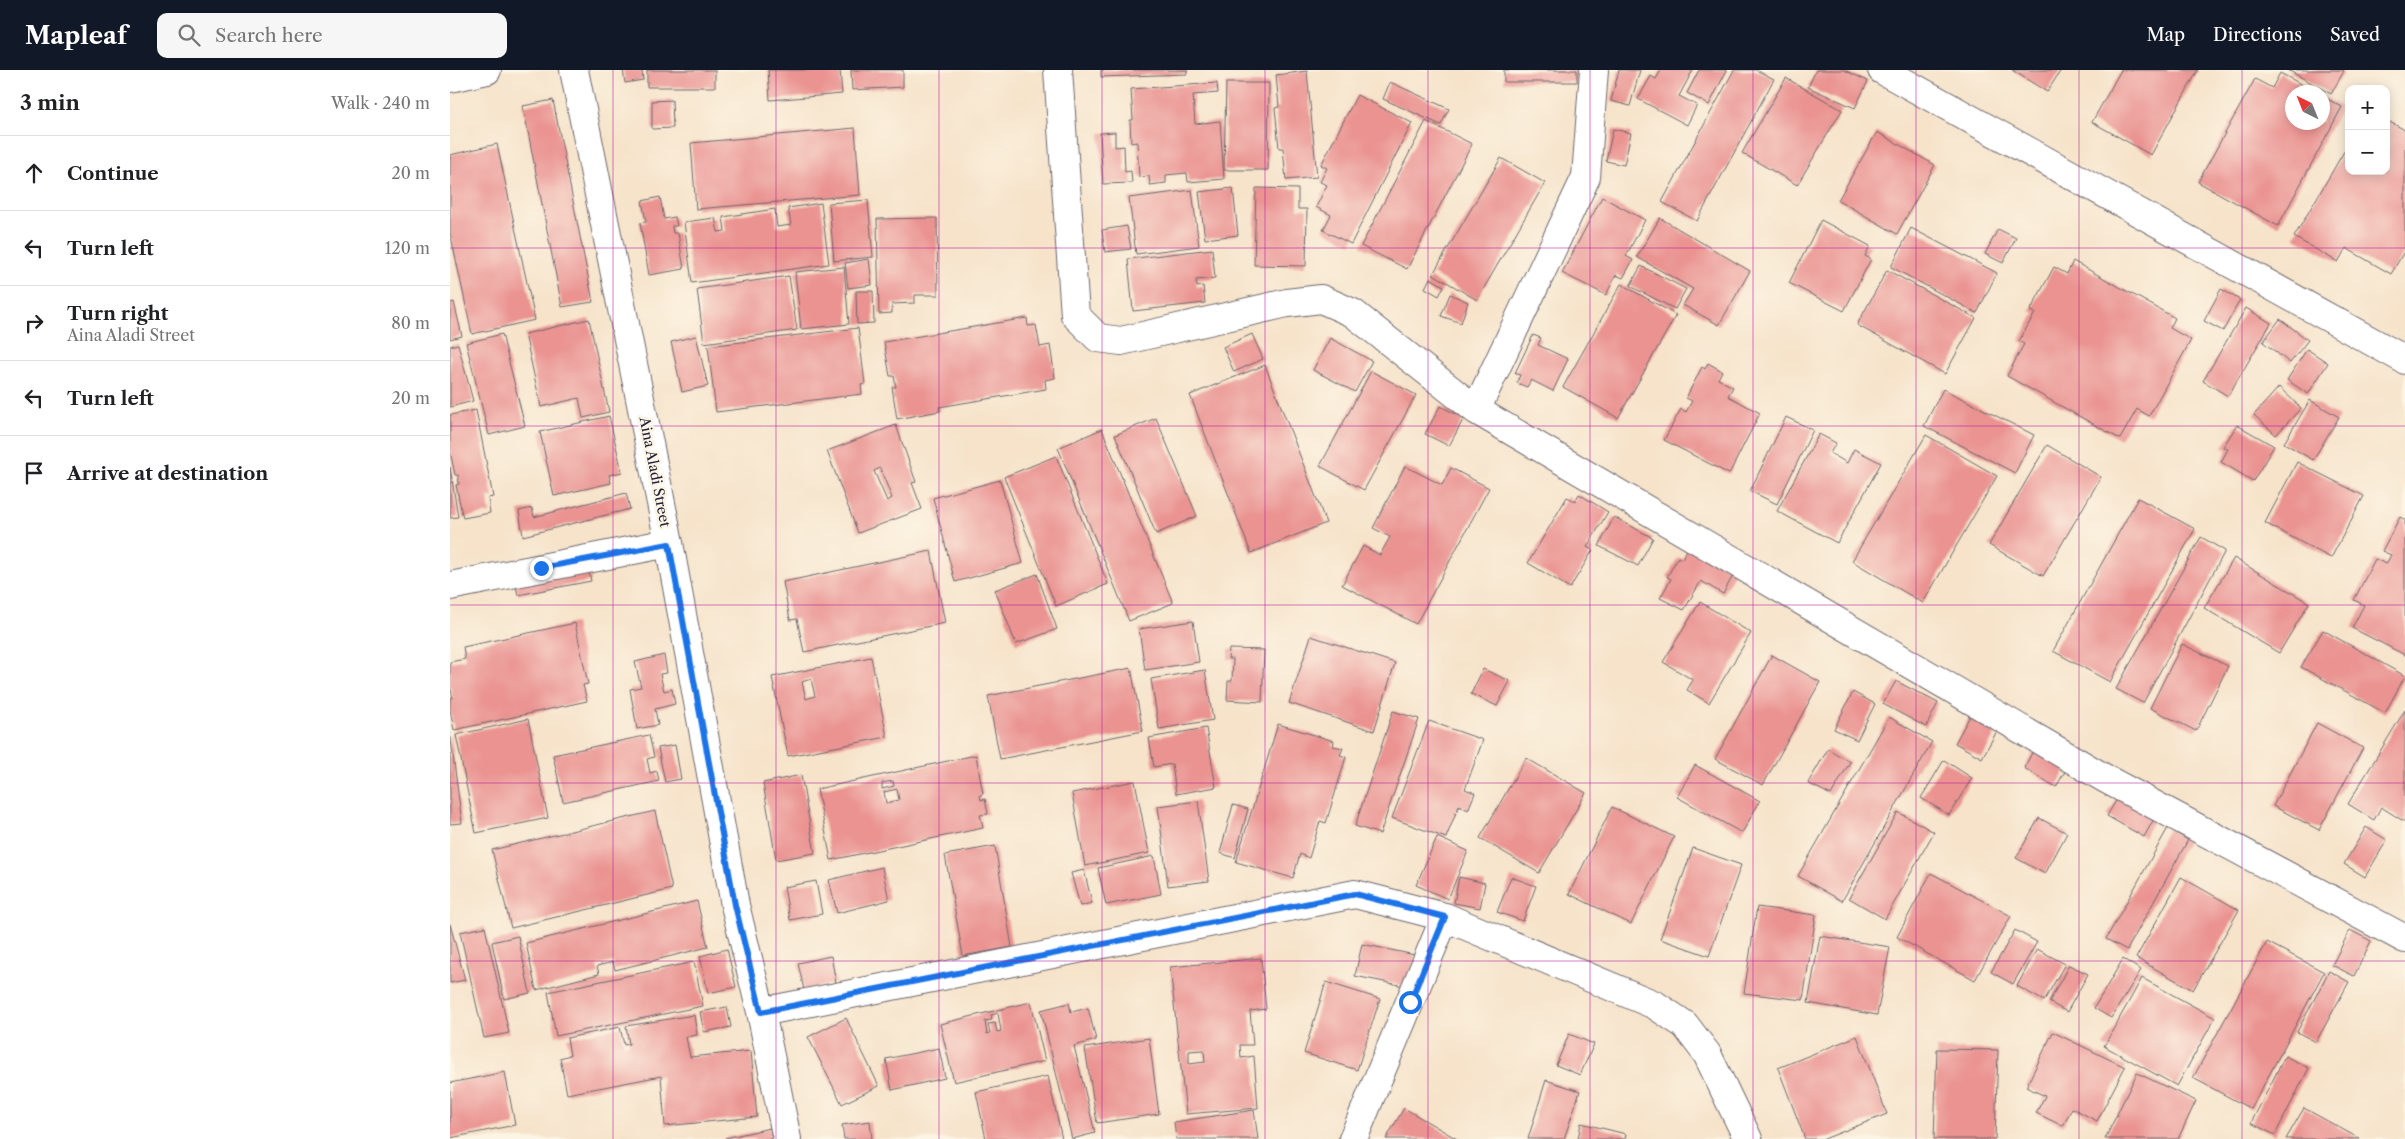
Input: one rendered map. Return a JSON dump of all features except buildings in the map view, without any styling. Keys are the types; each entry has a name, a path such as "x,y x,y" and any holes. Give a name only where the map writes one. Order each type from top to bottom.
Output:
{"street":[{"path":"450,78 487,70"},
{"name":"Aina Aladi Street","path":"574,70 669,544 735,905 761,1012 787,1139"},
{"path":"1058,70 1074,315 1098,338 1121,342 1287,303 1321,299 1353,313 1476,410 2106,779 2405,939"},
{"path":"1476,410 1586,177 1594,70"},
{"path":"1882,70 2405,360"},
{"path":"450,586 669,544"},
{"path":"761,1012 1355,894 1445,917 1655,1005 1685,1025 1707,1054 1748,1139"},
{"path":"1353,1139 1445,917"}],"route":[{"path":"541,568 669,544 735,905 761,1012 1355,894 1445,917 1410,1002"}]}
